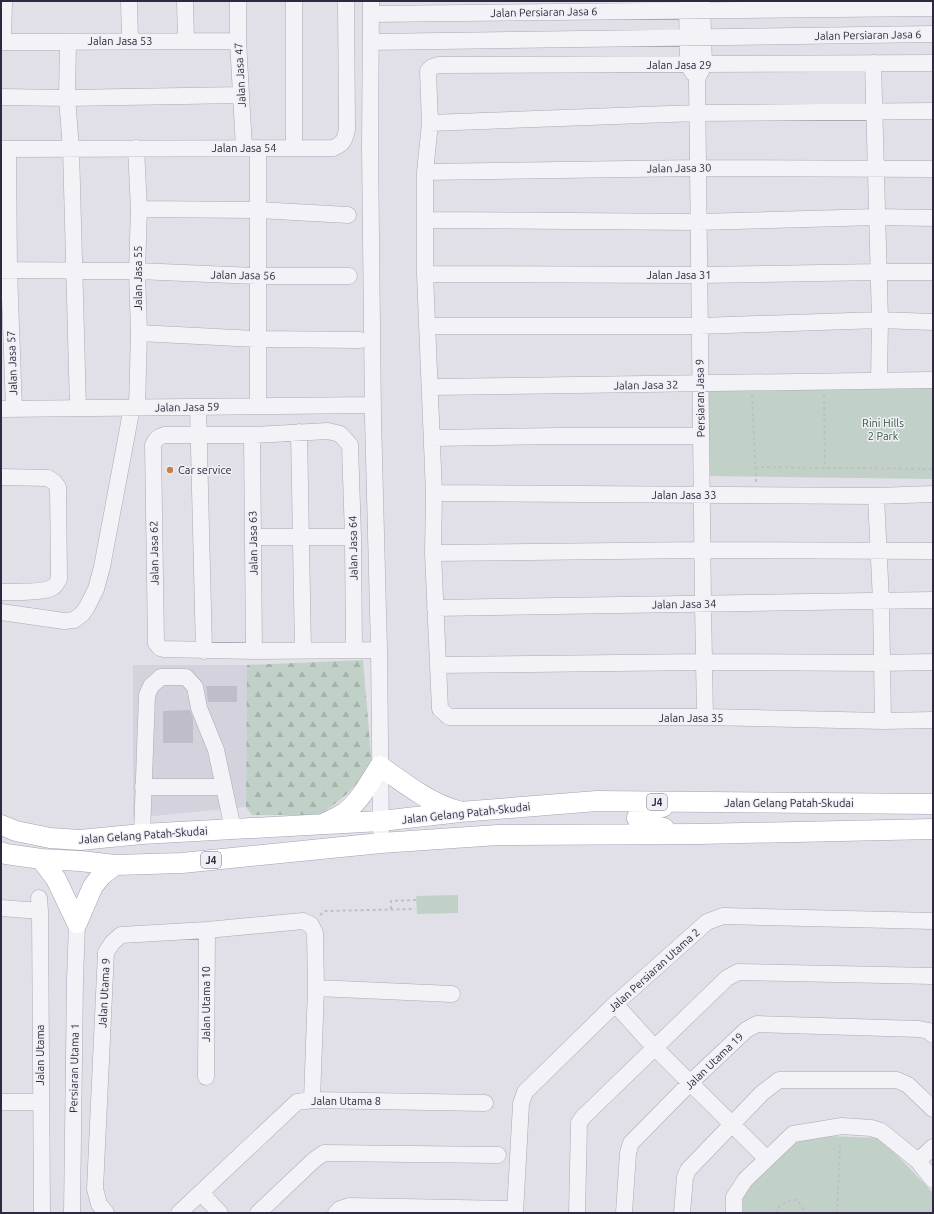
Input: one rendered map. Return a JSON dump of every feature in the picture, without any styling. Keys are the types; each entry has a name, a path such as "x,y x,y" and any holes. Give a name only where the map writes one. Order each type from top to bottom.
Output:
{"main road":[{"path":"322,825 345,812 352,806 380,766 446,808 460,812"},
{"name":"Jalan Gelang Patah-Skudai","path":"1,825 16,831 50,838 80,840 142,834 381,822 460,812 597,801 933,804"},
{"path":"696,802 640,811 637,818 642,823 648,825 699,834"},
{"name":"Jalan Gelang Patah-Skudai","path":"1,852 41,859 115,865 182,863 381,843 498,835 699,834 933,829"},
{"path":"41,859 56,879 77,923"},
{"path":"77,923 92,886 102,875 115,865"}],"street":[{"path":"2,42 4,1"},
{"path":"129,1 130,41"},
{"path":"185,1 186,41"},
{"name":"Jalan Jasa 47","path":"238,1 238,41 241,95 251,148 258,210 258,406"},
{"path":"294,1 294,148"},
{"name":"Jalan Jasa 54","path":"4,149 333,148 338,146 345,139 347,129 346,1"},
{"path":"695,5 696,37 688,64 697,79"},
{"name":"Jalan Persiaran Jasa 6","path":"371,8 695,5 933,8"},
{"path":"371,8 370,147 373,405 379,650 381,843"},
{"name":"Jalan Persiaran Jasa 6","path":"371,42 933,34"},
{"name":"Persiaran Jasa 9","path":"696,37 704,65 697,79 697,113 705,717"},
{"name":"Jalan Jasa 53","path":"2,42 238,41"},
{"path":"68,42 67,98 71,149 78,408"},
{"path":"873,63 880,320 879,381"},
{"name":"Jalan Jasa 29","path":"430,123 428,72 432,67 438,65 933,63"},
{"path":"1,97 67,98 241,95"},
{"path":"933,111 697,113 430,123 425,172 425,274 434,493 433,554 438,665 704,662 933,662"},
{"name":"Jalan Jasa 55","path":"1,612 64,621 74,620 82,614 96,588 102,567 134,407 139,332 137,271 139,209 136,148"},
{"name":"Jalan Jasa 57","path":"4,149 7,409"},
{"name":"Jalan Jasa 30","path":"425,172 698,168 876,170 933,169"},
{"path":"139,209 258,210 348,215"},
{"path":"425,220 698,222 877,217 933,218"},
{"name":"Jalan Jasa 56","path":"5,270 137,271 258,276 349,276"},
{"name":"Jalan Jasa 31","path":"425,274 699,275 933,272"},
{"path":"427,326 700,326 880,320 933,322"},
{"path":"139,332 258,339 360,340"},
{"name":"Jalan Jasa 32","path":"430,387 933,380"},
{"name":"Jalan Jasa 59","path":"7,409 373,405"},
{"path":"198,407 204,651"},
{"name":"Jalan Jasa 62","path":"350,446 340,434 328,431 252,435 164,435 160,436 156,440 153,445 156,643 160,648 164,649 204,651 379,650"},
{"path":"299,432 303,651"},
{"name":"Jalan Jasa 63","path":"252,435 254,651"},
{"path":"432,438 701,436"},
{"name":"Jalan Jasa 64","path":"350,446 353,537 354,650"},
{"path":"1,477 48,478 58,487 59,579 54,587 48,589 22,592 1,592"},
{"name":"Jalan Jasa 33","path":"434,493 876,496 933,494"},
{"path":"876,496 881,601 883,721"},
{"path":"252,537 353,537"},
{"path":"433,554 702,550 933,551"},
{"name":"Jalan Jasa 34","path":"435,608 933,600"},
{"name":"Jalan Jasa 35","path":"438,665 440,709 449,717 705,717 883,721 933,720"},
{"path":"142,834 147,695 151,686 161,677 186,677 195,687 199,708 216,750 233,829"},
{"path":"143,787 224,786"},
{"name":"Jalan Utama","path":"1,908 39,904 42,1213"},
{"name":"Jalan Persiaran Utama 2","path":"515,1211 521,1104 525,1092 615,1004 708,922 723,916 933,921"},
{"name":"Jalan Utama 9","path":"106,1213 98,1204 95,1189 106,952 113,942 121,935 207,930 303,921 311,925"},
{"name":"Persiaran Utama 1","path":"72,1213 74,980 77,923"},
{"path":"311,925 315,933 316,988 312,1100"},
{"name":"Jalan Utama 10","path":"206,1077 207,930"},
{"path":"577,1213 579,1123 583,1117 727,978 738,972 933,976"},
{"path":"316,988 452,994"},
{"path":"615,1004 655,1048 766,1158"},
{"name":"Jalan Utama 19","path":"624,1213 628,1153 632,1144 690,1083 746,1030 757,1024 919,1029 929,1031 933,1035"},
{"path":"682,1213 685,1176 688,1170 762,1093 779,1080 897,1080 908,1085 933,1109"},
{"name":"Jalan Utama 8","path":"179,1213 201,1194 297,1102 312,1100 485,1104"},
{"path":"1,1102 41,1102"},
{"path":"734,1213 734,1197 745,1180 766,1158 793,1134 842,1126 871,1128 881,1131 918,1161 933,1180"},
{"path":"918,1161 933,1147"},
{"path":"258,1213 314,1160 324,1153 498,1155"},
{"path":"201,1194 220,1213"},
{"path":"336,1213 340,1209 349,1206 515,1211"}],"path":[{"path":"752,388 755,467 933,469"},
{"path":"824,390 825,468"},
{"path":"391,909 391,901 416,900"},
{"path":"311,925 325,911 415,909"},
{"path":"837,1213 840,1145"},
{"path":"776,1213 777,1208 780,1205 790,1200 797,1200 806,1213"}],"shaded area":[{"path":"133,665 247,665 246,807 133,818"}],"green space":[{"name":"Rini Hills 2 Park","path":"703,379 933,381 933,479 705,476"},
{"path":"363,660 372,767 347,794 321,815 252,815 246,807 247,665"},
{"path":"458,895 458,913 417,914 416,896"},
{"path":"800,1135 881,1138 933,1193 933,1213 743,1213 743,1193"}],"building":[{"path":"206,686 237,686 237,702 208,702"},
{"path":"190,710 193,718 193,743 163,743 163,711"}],"place":[{"name":"Car service","path":"170,470"}]}
